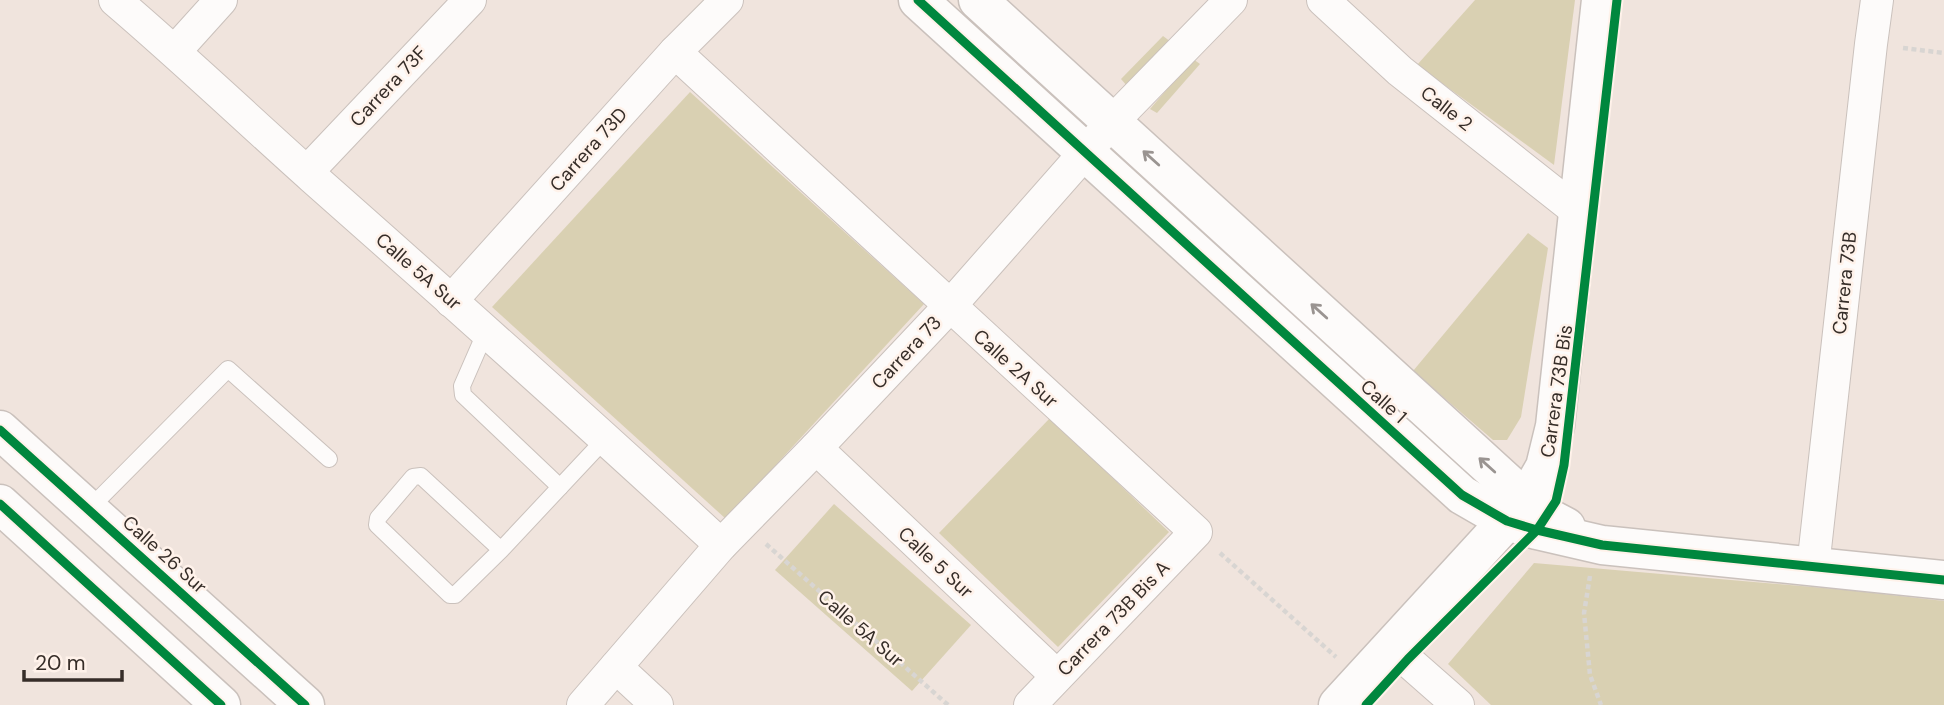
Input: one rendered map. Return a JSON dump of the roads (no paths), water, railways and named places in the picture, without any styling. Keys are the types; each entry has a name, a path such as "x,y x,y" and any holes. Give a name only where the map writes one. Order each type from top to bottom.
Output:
{"street":[{"name":"Calle 5A Sur","path":"115,0 606,438 731,534"},
{"path":"175,51 220,0"},
{"name":"Carrera 73F","path":"307,172 470,0"},
{"name":"Carrera 73D","path":"451,301 675,52 727,0"},
{"name":"Calle 1","path":"918,0 1462,495 1516,510"},
{"name":"Calle 1","path":"978,0 1112,122 1537,530 1597,559 1813,567 1944,580"},
{"name":"Carrera 73","path":"583,705 731,534 949,307 1112,122 1231,0"},
{"name":"Calle 2","path":"1323,0 1400,71 1577,211"},
{"name":"Carrera 73B Bis","path":"1350,692 1516,510 1545,467 1555,426 1601,0"},
{"name":"Carrera 73B","path":"1813,567 1877,0"},
{"name":"Calle 2A Sur","path":"675,52 1196,532"},
{"name":"Calle 26 Sur","path":"0,430 305,705"},
{"name":"Calle 5 Sur","path":"816,448 1057,676"},
{"path":"0,503 210,701 248,652"},
{"name":"Carrera 73B Bis A","path":"1030,705 1196,532"},
{"path":"1392,647 1458,705"},
{"path":"616,667 657,705"}],"lane":[{"path":"486,331 462,386 463,395 560,487"},
{"path":"89,509 228,369 329,459"},
{"path":"500,550 421,476 414,477 378,518 377,525 450,595 455,595 500,550 606,438"}]}
